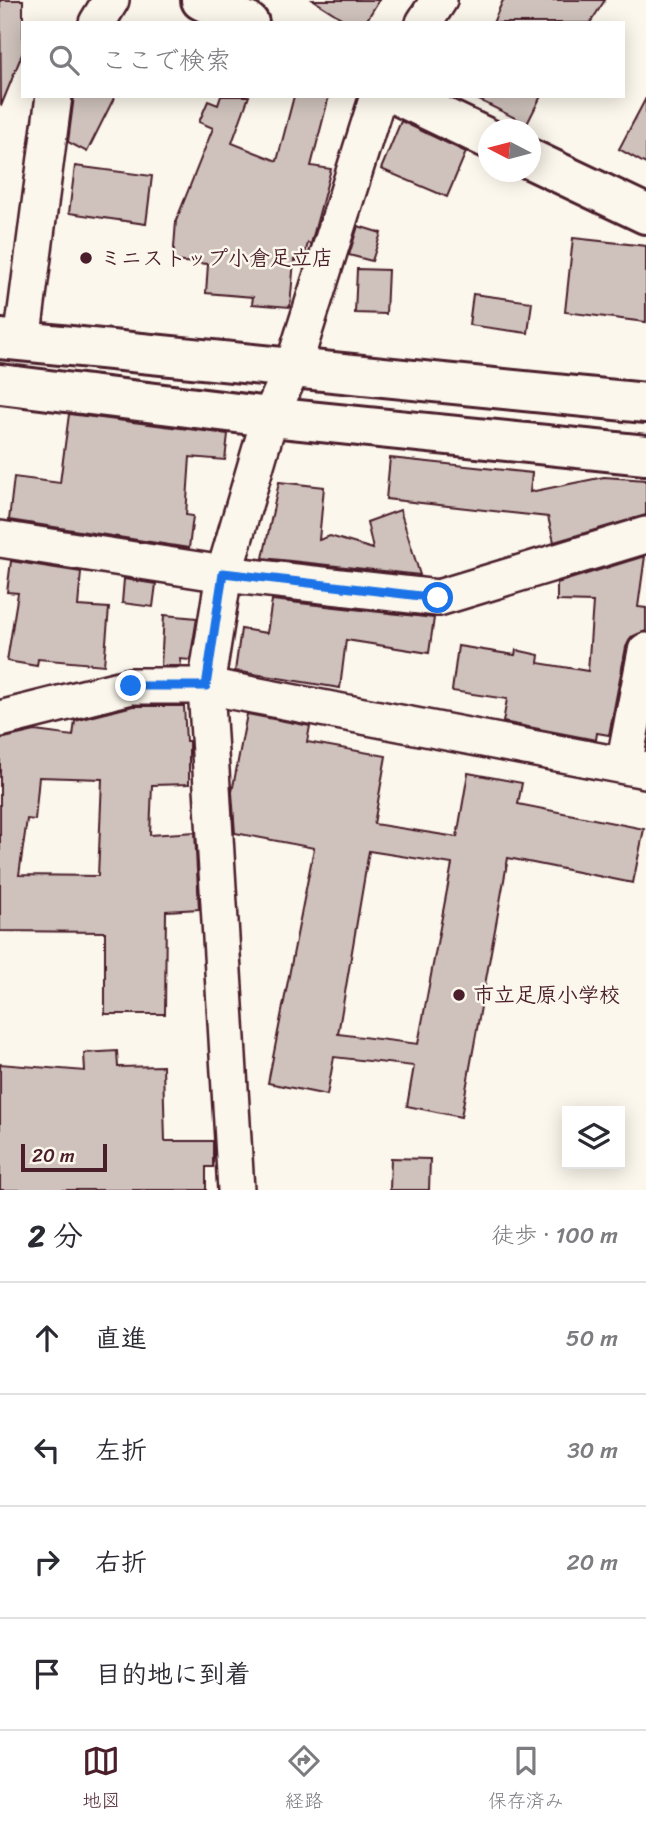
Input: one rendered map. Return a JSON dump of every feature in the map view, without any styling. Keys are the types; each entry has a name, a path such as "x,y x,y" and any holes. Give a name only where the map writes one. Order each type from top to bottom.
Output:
{"street":[{"path":"98,21 111,0"},
{"path":"201,0 245,21"},
{"path":"425,21 439,0"},
{"path":"54,98 11,340 646,403"},
{"path":"236,1190 206,686 223,573 270,417 293,367 377,98"},
{"path":"403,98 478,134"},
{"path":"541,164 646,214"},
{"path":"0,384 270,417 646,455"},
{"path":"0,539 223,573 438,598 646,535"},
{"path":"0,719 131,686 206,686 635,767 646,651"}],"building":[{"path":"0,0 23,0 21,57 1,106"},
{"path":"313,0 379,0 366,21 346,21"},
{"path":"503,0 605,0 591,21 494,21"},
{"path":"74,98 114,98 87,152 68,142"},
{"path":"220,98 248,98 232,143 277,161 293,98 328,98 311,166 331,169 311,244 308,243 303,262 294,260 290,307 252,304 253,297 206,293 208,264 173,261 176,221 213,128 199,122 208,101 218,105"},
{"path":"475,98 540,98 530,119 517,119"},
{"path":"646,98 646,164 619,149"},
{"path":"401,121 466,152 447,197 381,169"},
{"path":"75,166 152,176 146,224 69,213"},
{"path":"358,226 381,233 372,261 349,255"},
{"path":"573,238 646,246 646,322 565,312"},
{"path":"357,269 388,270 386,314 355,313"},
{"path":"473,294 532,302 528,333 469,325"},
{"path":"69,414 228,434 225,460 190,457 186,515 193,516 189,548 9,520 14,477 60,483"},
{"path":"390,458 532,473 530,492 604,477 646,480 646,515 554,542 548,517 386,499"},
{"path":"279,482 324,487 319,540 330,536 373,549 367,522 400,510 420,575 263,558"},
{"path":"645,556 638,607 646,608 646,631 631,637 626,647 609,735 597,733 596,740 503,722 507,699 452,691 458,646 515,655 516,650 539,655 538,663 588,671 593,602 557,601 557,583"},
{"path":"11,561 81,572 78,606 109,608 104,665 38,659 37,666 7,661 18,593 7,592"},
{"path":"124,579 156,584 153,607 122,603"},
{"path":"272,600 434,618 429,653 346,640 340,688 235,671 241,629 267,633"},
{"path":"164,615 197,618 190,660 180,659 181,666 161,666"},
{"path":"133,706 184,706 186,741 189,741 189,784 152,785 150,835 195,832 199,909 166,911 165,1014 105,1014 105,932 0,931 0,739 35,731 73,736 75,721","holes":["39,777 102,779 98,876 19,875 27,819 35,820"]},
{"path":"247,714 310,726 307,742 386,756 374,824 457,837 468,773 522,783 518,804 644,829 633,883 508,858 461,1117 407,1106 414,1066 334,1057 327,1095 268,1083 314,848 235,833 232,792","holes":["369,851 452,864 418,1044 338,1034"]},
{"path":"117,1051 118,1067 163,1066 165,1141 213,1141 213,1167 206,1167 206,1190 0,1190 0,1064 85,1071 84,1053"},
{"path":"391,1158 430,1159 429,1190 390,1190"}],"place":[{"name":"ミニストップ小倉足立店","path":"86,258"},
{"name":"市立足原小学校","path":"459,995"}],"route":[{"path":"131,686 206,686 223,573 438,598"}]}
